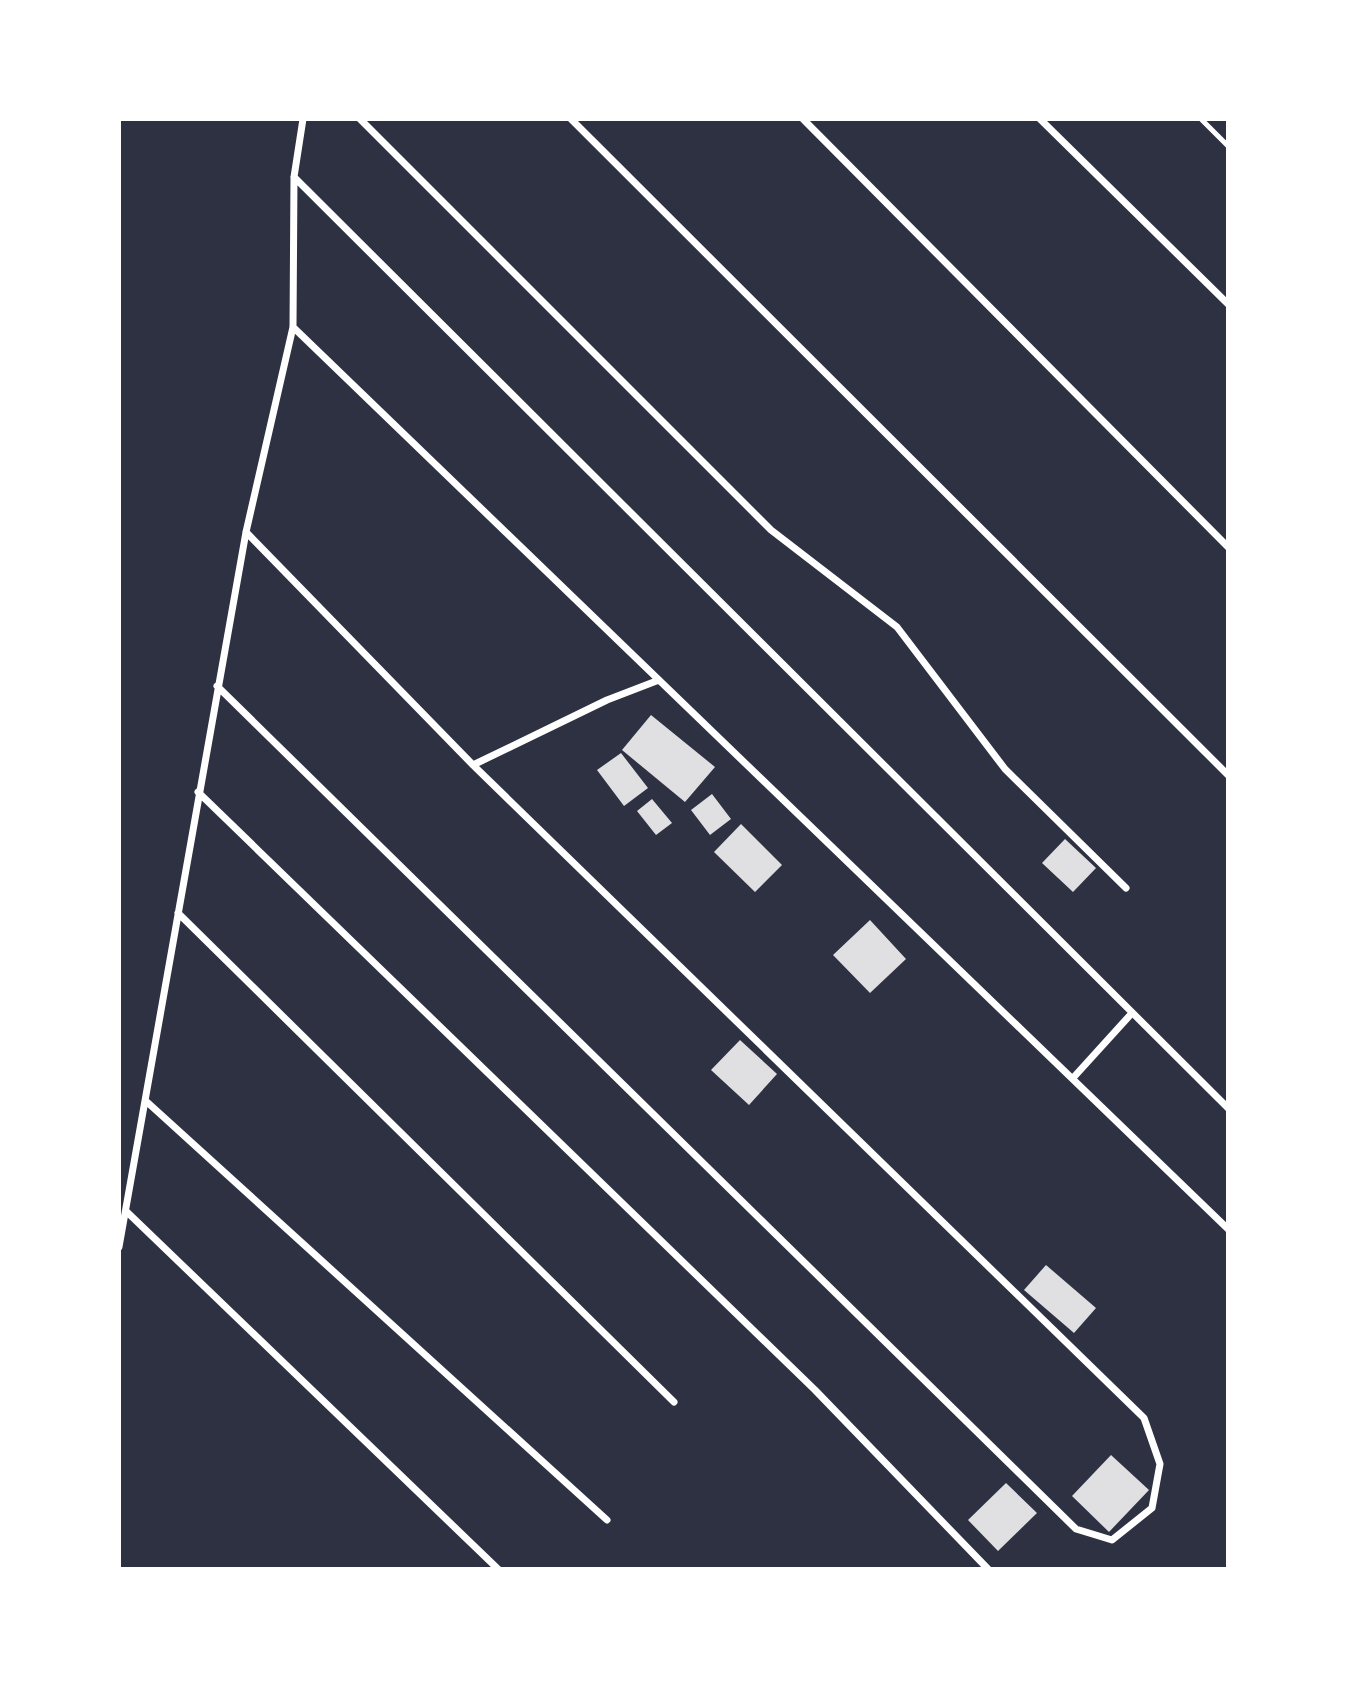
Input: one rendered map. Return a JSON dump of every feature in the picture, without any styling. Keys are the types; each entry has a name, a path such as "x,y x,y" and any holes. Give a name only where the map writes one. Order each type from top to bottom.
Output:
{"street":[{"path":"119,1247 147,1102 198,792 246,532 293,327 295,177 303,119"},
{"path":"360,119 771,530 897,627 1005,769 1126,888"},
{"path":"571,119 1228,775"},
{"path":"803,119 1228,547"},
{"path":"1040,119 1228,304"},
{"path":"295,177 1228,1108"},
{"path":"293,327 1228,1229"},
{"path":"218,687 1076,1530 1112,1540 1152,1508 1160,1464 1144,1418 473,765 246,532"},
{"path":"473,765 607,700 659,680"},
{"path":"198,792 815,1390 988,1569"},
{"path":"178,913 674,1402"},
{"path":"1073,1078 1132,1013"},
{"path":"147,1102 607,1520"},
{"path":"127,1212 498,1569"}],"lane":[{"path":"1201,119 1228,146"}],"building":[{"path":"651,715 715,767 685,802 622,750"},
{"path":"621,753 648,788 624,806 597,770"},
{"path":"712,794 731,819 710,835 691,810"},
{"path":"652,799 672,823 656,835 637,811"},
{"path":"741,824 782,865 755,892 714,852"},
{"path":"1065,839 1096,868 1073,892 1042,863"},
{"path":"870,920 906,959 870,993 833,955"},
{"path":"740,1040 777,1074 749,1105 711,1070"},
{"path":"1046,1265 1096,1308 1074,1333 1024,1290"},
{"path":"1111,1455 1149,1490 1109,1532 1072,1496"},
{"path":"1006,1483 1037,1513 998,1551 968,1520"}]}
